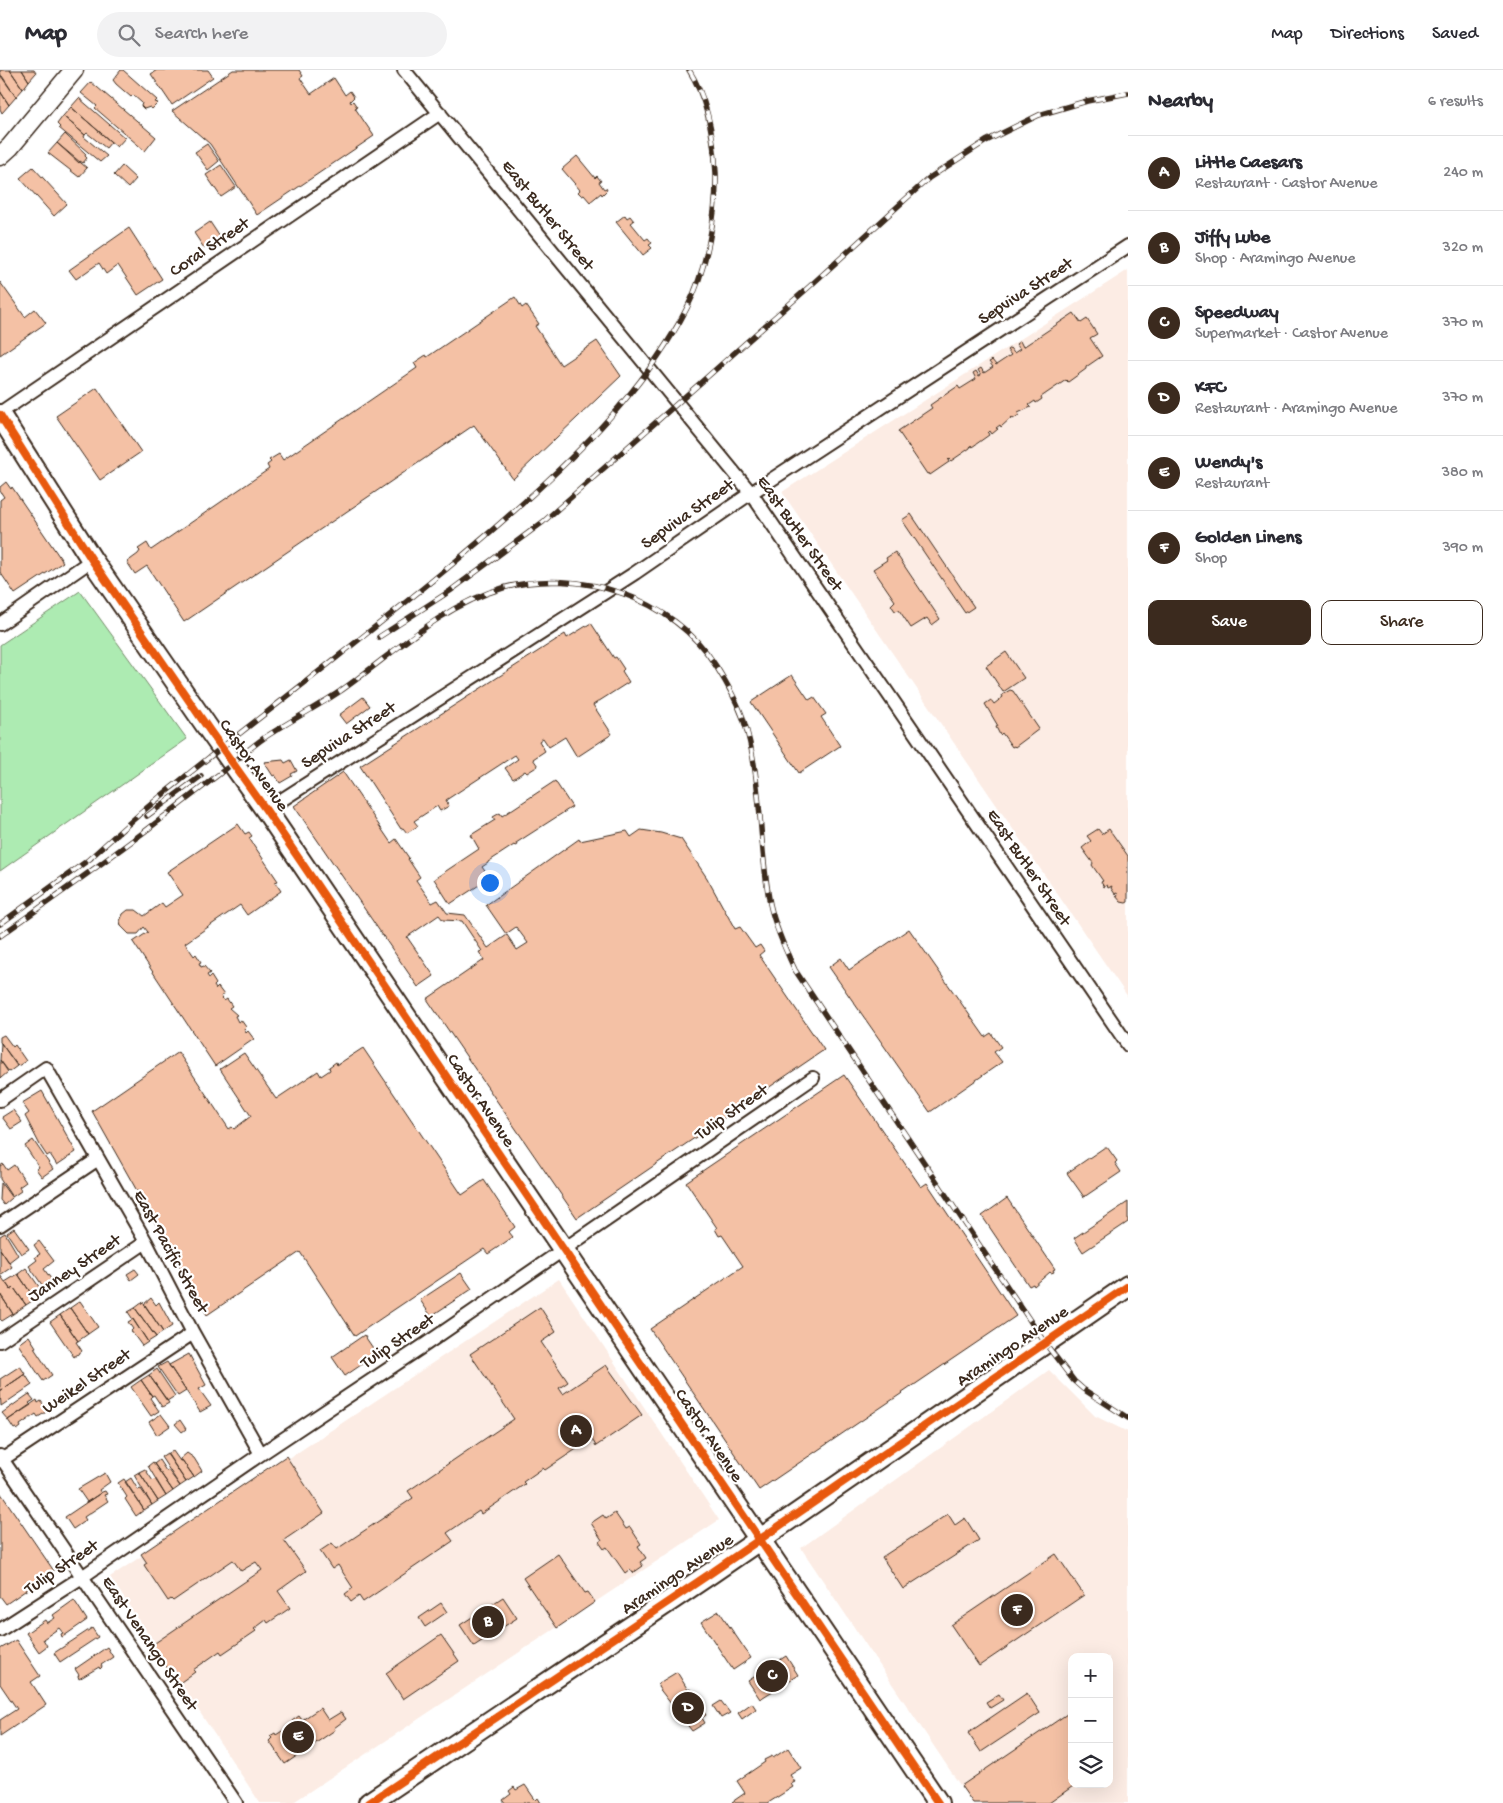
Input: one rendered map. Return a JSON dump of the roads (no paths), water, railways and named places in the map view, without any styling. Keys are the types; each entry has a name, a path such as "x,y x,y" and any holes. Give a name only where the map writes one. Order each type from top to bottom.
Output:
{"main road":[{"path":"0,156 10,147 74,70"},
{"name":"Castor Avenue","path":"0,414 92,560 266,810 938,1803"},
{"name":"Aramingo Avenue","path":"369,1803 1128,1286"}],"street":[{"name":"East Butler Street","path":"404,70 751,493 1128,1045"},
{"name":"Coral Street","path":"0,414 440,113"},
{"name":"Sepviva Street","path":"266,810 635,573 751,493 1128,246"},
{"path":"0,624 92,560"},
{"name":"East Pacific Street","path":"0,1100 46,1068 146,1242 193,1333 261,1454"},
{"name":"Tulip Street","path":"0,1630 82,1577 563,1251 813,1078"},
{"path":"0,1225 98,1159"},
{"name":"Janney Street","path":"0,1341 146,1242"},
{"name":"Weikel Street","path":"1,1459 193,1333"},
{"name":"East Venango Street","path":"1,1459 236,1803"}],"railway":[{"path":"87,861 164,793 390,615 487,535 578,451 599,430 638,384 656,360 694,293 705,260 715,206 716,173 712,133 701,94 689,70"},
{"path":"379,637 450,591 543,522 929,178 986,141 1039,115 1087,101 1128,93"},
{"path":"0,936 148,829 259,741 339,692 417,633 458,607 480,596 503,588 532,582 592,585 622,593 650,605 675,622 698,642 716,666 737,704 743,718 754,764 770,904 777,929 795,970 1045,1343 1074,1381 1083,1389 1128,1418"},
{"path":"147,816 201,776"},
{"path":"0,924 91,858"}],"place":[{"name":"Little Caesars","path":"576,1431"},
{"name":"Golden Linens","path":"1017,1610"},
{"name":"Jiffy Lube","path":"488,1622"},
{"name":"Speedway","path":"772,1676"},
{"name":"KFC","path":"688,1708"},
{"name":"Wendy's","path":"298,1737"}]}
